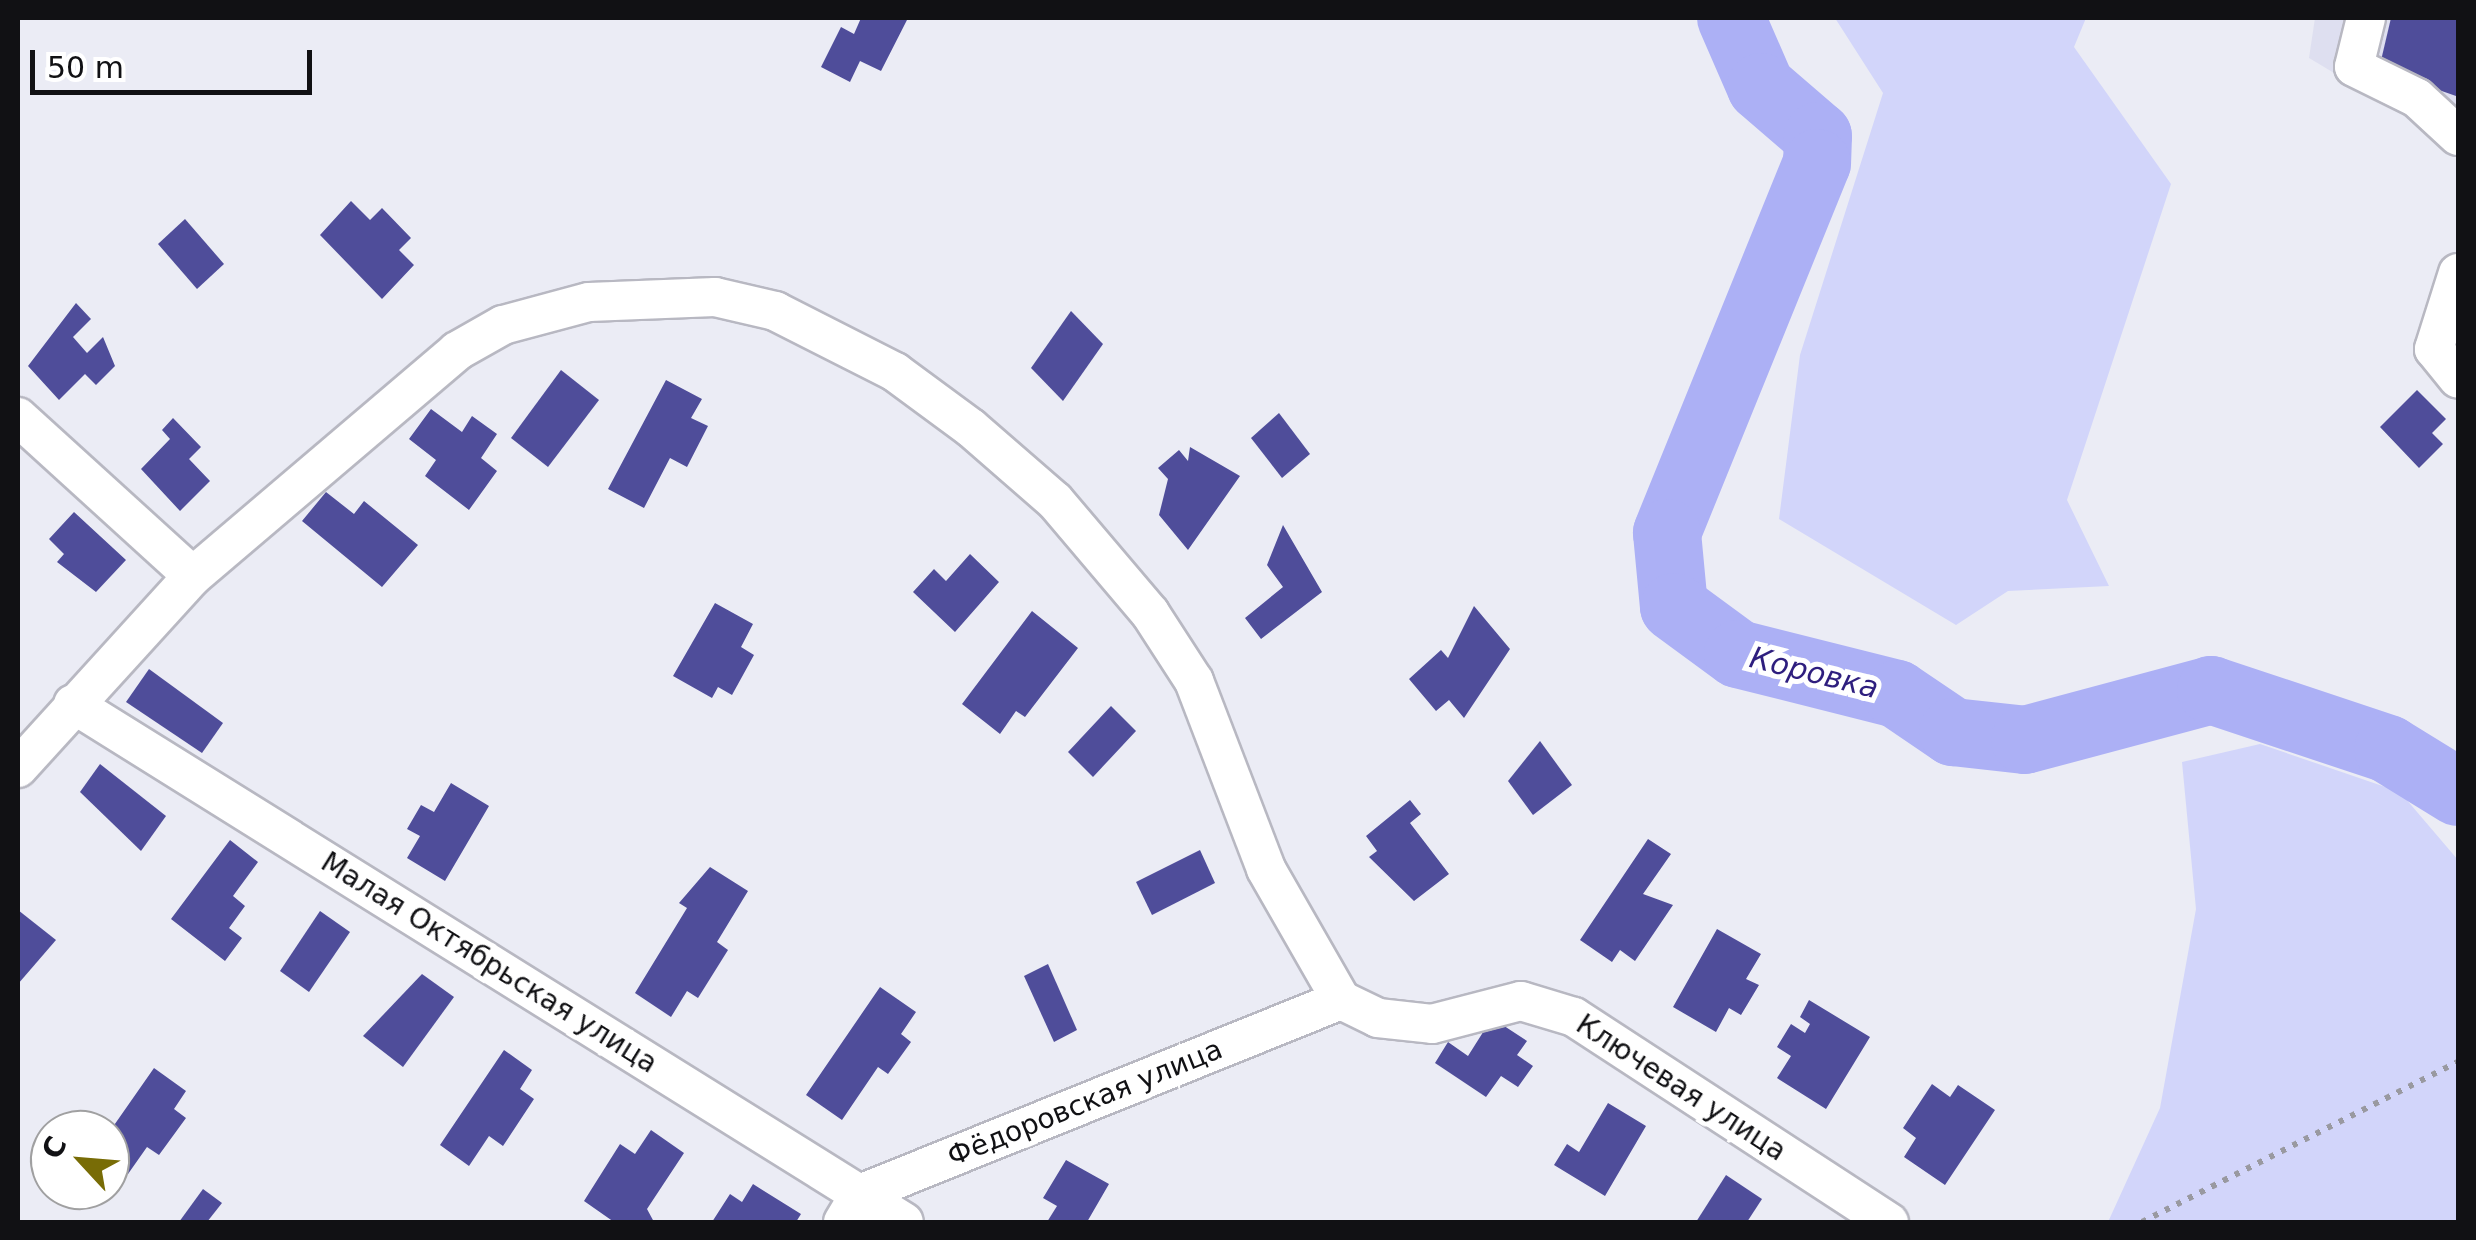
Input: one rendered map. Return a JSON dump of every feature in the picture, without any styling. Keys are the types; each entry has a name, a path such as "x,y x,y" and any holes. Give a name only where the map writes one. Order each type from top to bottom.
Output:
{"street":[{"path":"2366,18 2354,67 2418,98 2458,136"},
{"path":"2458,272 2434,349 2458,380"},
{"path":"18,768 194,576 457,350 504,325 589,302 715,297 775,311 878,363 971,428 1055,502 1176,654 1266,869 1341,1000"},
{"path":"18,416 194,576"},
{"name":"Малая Октябрьская улица","path":"73,704 852,1208 904,1222"},
{"name":"Фёдоровская улица","path":"852,1208 1341,1000"},
{"name":"Ключевая улица","path":"1341,1000 1378,1018 1432,1024 1521,1001 1574,1016 1889,1222"}],"path":[{"path":"2142,1222 2458,1062"}],"shaded area":[{"path":"1835,18 2086,18 2074,47 2171,184 2067,500 2109,586 2008,591 1956,625 1779,519 1800,355 1883,93"},
{"path":"2315,18 2458,18 2458,147 2309,58"},
{"path":"2260,744 2400,792 2458,860 2458,1222 2108,1222 2160,1108 2196,909 2182,762"}],"building":[{"path":"861,18 908,18 881,71 860,61 850,82 821,67 841,27 854,34"},
{"path":"2391,18 2458,18 2456,96 2379,69"},
{"path":"351,201 370,220 382,208 411,238 399,250 414,265 382,299 320,235"},
{"path":"185,219 224,264 197,289 158,244"},
{"path":"76,303 91,319 73,337 87,353 103,337 115,366 96,385 85,374 59,400 28,366"},
{"path":"1071,311 1103,344 1063,401 1031,368"},
{"path":"561,370 599,400 548,467 511,438"},
{"path":"666,380 702,399 691,418 708,426 687,467 670,458 644,508 608,489"},
{"path":"2417,390 2446,419 2432,433 2443,444 2419,468 2380,427"},
{"path":"431,409 462,432 472,416 497,434 481,458 497,471 469,510 425,476 436,460 409,439"},
{"path":"1279,413 1310,454 1282,478 1251,438"},
{"path":"173,418 201,447 189,459 210,481 180,511 141,469 170,439 162,430"},
{"path":"1190,447 1240,476 1188,550 1159,515 1168,479 1158,468 1179,450 1188,461"},
{"path":"326,492 354,514 364,501 418,545 382,587 302,521"},
{"path":"74,512 126,560 96,592 57,562 64,554 49,539"},
{"path":"1283,525 1322,592 1261,639 1245,618 1283,587 1267,565"},
{"path":"970,554 999,582 955,632 913,592 934,569 946,581"},
{"path":"715,603 753,624 741,647 754,655 732,695 718,687 712,698 673,676"},
{"path":"1474,606 1510,649 1464,718 1449,700 1436,711 1409,679 1441,650 1448,658"},
{"path":"1032,611 1078,648 1025,717 1016,711 1000,734 962,704"},
{"path":"149,669 223,723 202,753 126,702"},
{"path":"1111,706 1136,731 1093,777 1068,752"},
{"path":"1540,741 1572,785 1533,815 1508,781"},
{"path":"100,764 166,816 141,851 80,792"},
{"path":"451,783 489,806 445,881 407,858 420,836 407,829 421,805 434,812"},
{"path":"1410,800 1421,814 1410,823 1449,874 1414,901 1369,857 1377,851 1366,836"},
{"path":"1648,839 1671,854 1643,894 1673,905 1635,961 1620,950 1612,962 1580,940"},
{"path":"230,840 258,862 233,896 245,906 229,928 242,938 225,961 171,919"},
{"path":"1200,850 1215,883 1152,915 1136,882"},
{"path":"710,867 748,891 717,942 728,950 698,998 687,991 671,1017 635,993 687,908 679,903"},
{"path":"18,910 56,940 18,984"},
{"path":"320,911 350,932 309,992 280,971"},
{"path":"1717,929 1761,954 1746,979 1759,985 1741,1015 1729,1008 1716,1032 1673,1007"},
{"path":"1048,964 1077,1030 1054,1042 1024,976"},
{"path":"422,974 454,997 403,1067 363,1036"},
{"path":"880,987 916,1012 901,1034 911,1042 888,1074 878,1067 842,1120 806,1095"},
{"path":"1809,1000 1870,1037 1826,1109 1777,1078 1791,1056 1777,1047 1791,1024 1805,1033 1810,1024 1800,1017"},
{"path":"1492,1018 1527,1041 1517,1055 1533,1066 1518,1087 1501,1076 1486,1097 1435,1063 1448,1042 1468,1056"},
{"path":"504,1050 532,1070 520,1089 534,1099 503,1146 489,1136 469,1166 440,1145"},
{"path":"154,1068 186,1091 174,1109 186,1118 159,1155 147,1147 130,1171 130,1110 125,1110"},
{"path":"1932,1084 1950,1097 1958,1085 1995,1110 1945,1185 1904,1157 1916,1138 1903,1128"},
{"path":"1608,1103 1646,1126 1605,1196 1554,1165 1567,1144 1579,1152"},
{"path":"651,1130 684,1153 647,1209 654,1222 614,1222 584,1201 620,1144 635,1154"},
{"path":"1066,1160 1109,1184 1087,1222 1047,1222 1057,1206 1043,1198"},
{"path":"1726,1175 1762,1199 1747,1222 1696,1222"},
{"path":"753,1184 801,1214 796,1222 712,1222 730,1194 742,1202"},
{"path":"203,1189 222,1203 207,1222 179,1222"}],"waterway":[{"name":"Коровка","path":"1731,18 1761,87 1818,136 1817,163 1667,533 1674,607 1738,654 1897,694 1953,732 2025,740 2211,690 2388,749 2458,792"}]}
